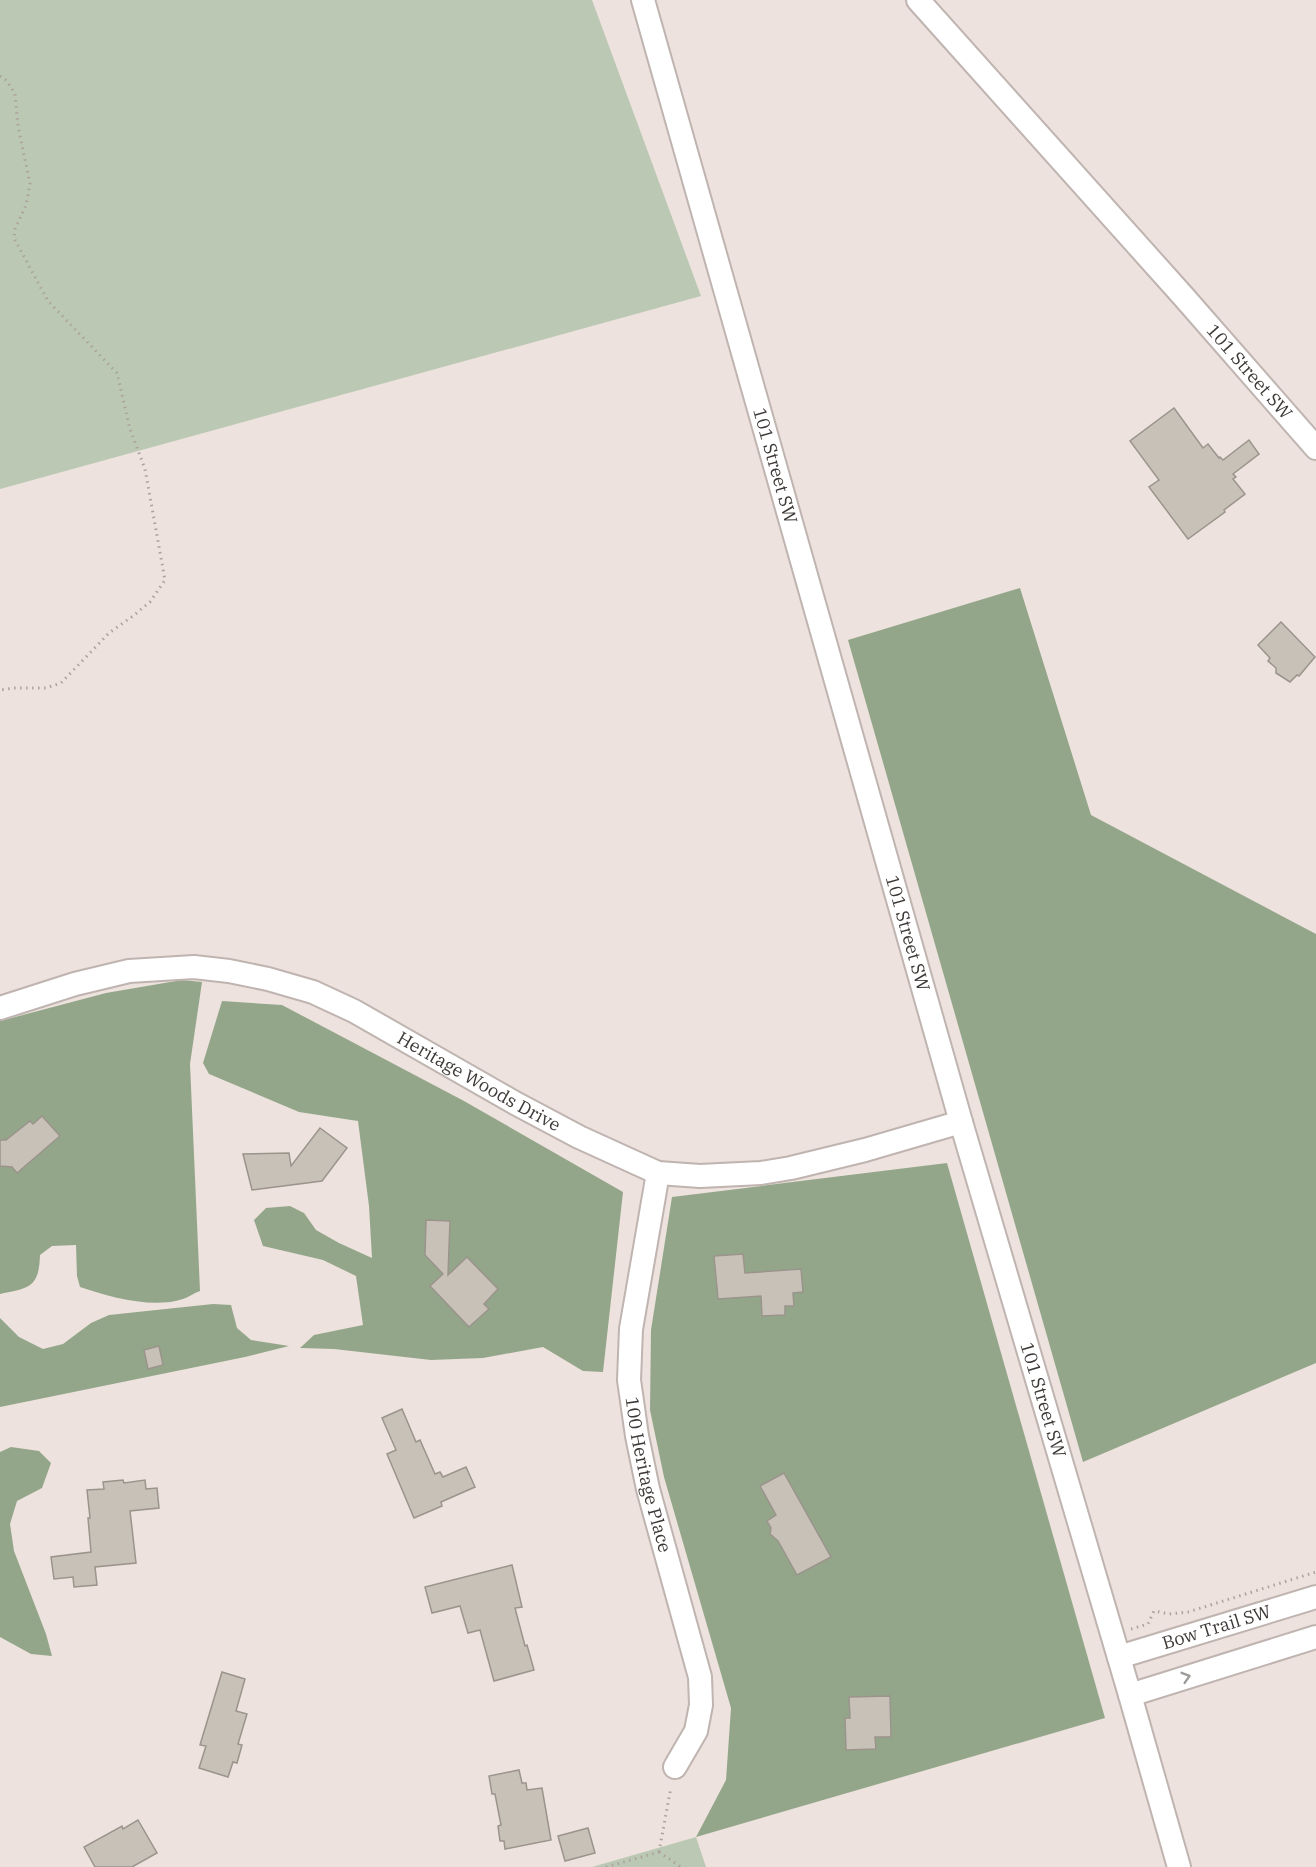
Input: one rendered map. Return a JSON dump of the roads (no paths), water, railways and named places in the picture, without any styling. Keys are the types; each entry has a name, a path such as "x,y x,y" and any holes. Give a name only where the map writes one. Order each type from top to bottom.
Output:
{"street":[{"name":"101 Street SW","path":"643,0 961,1122 1179,1867"},
{"name":"101 Street SW","path":"918,0 1316,448"},
{"name":"Heritage Woods Drive","path":"0,1008 75,984 129,971 194,967 268,979 313,992 354,1011 515,1103 579,1137 658,1173 700,1176 771,1171 865,1150 961,1122"},
{"name":"100 Heritage Place","path":"658,1173 631,1329 629,1380 648,1489 700,1677 701,1705 696,1731 675,1767"},
{"name":"Bow Trail SW","path":"1119,1657 1316,1598"},
{"path":"1130,1695 1316,1636"}]}
